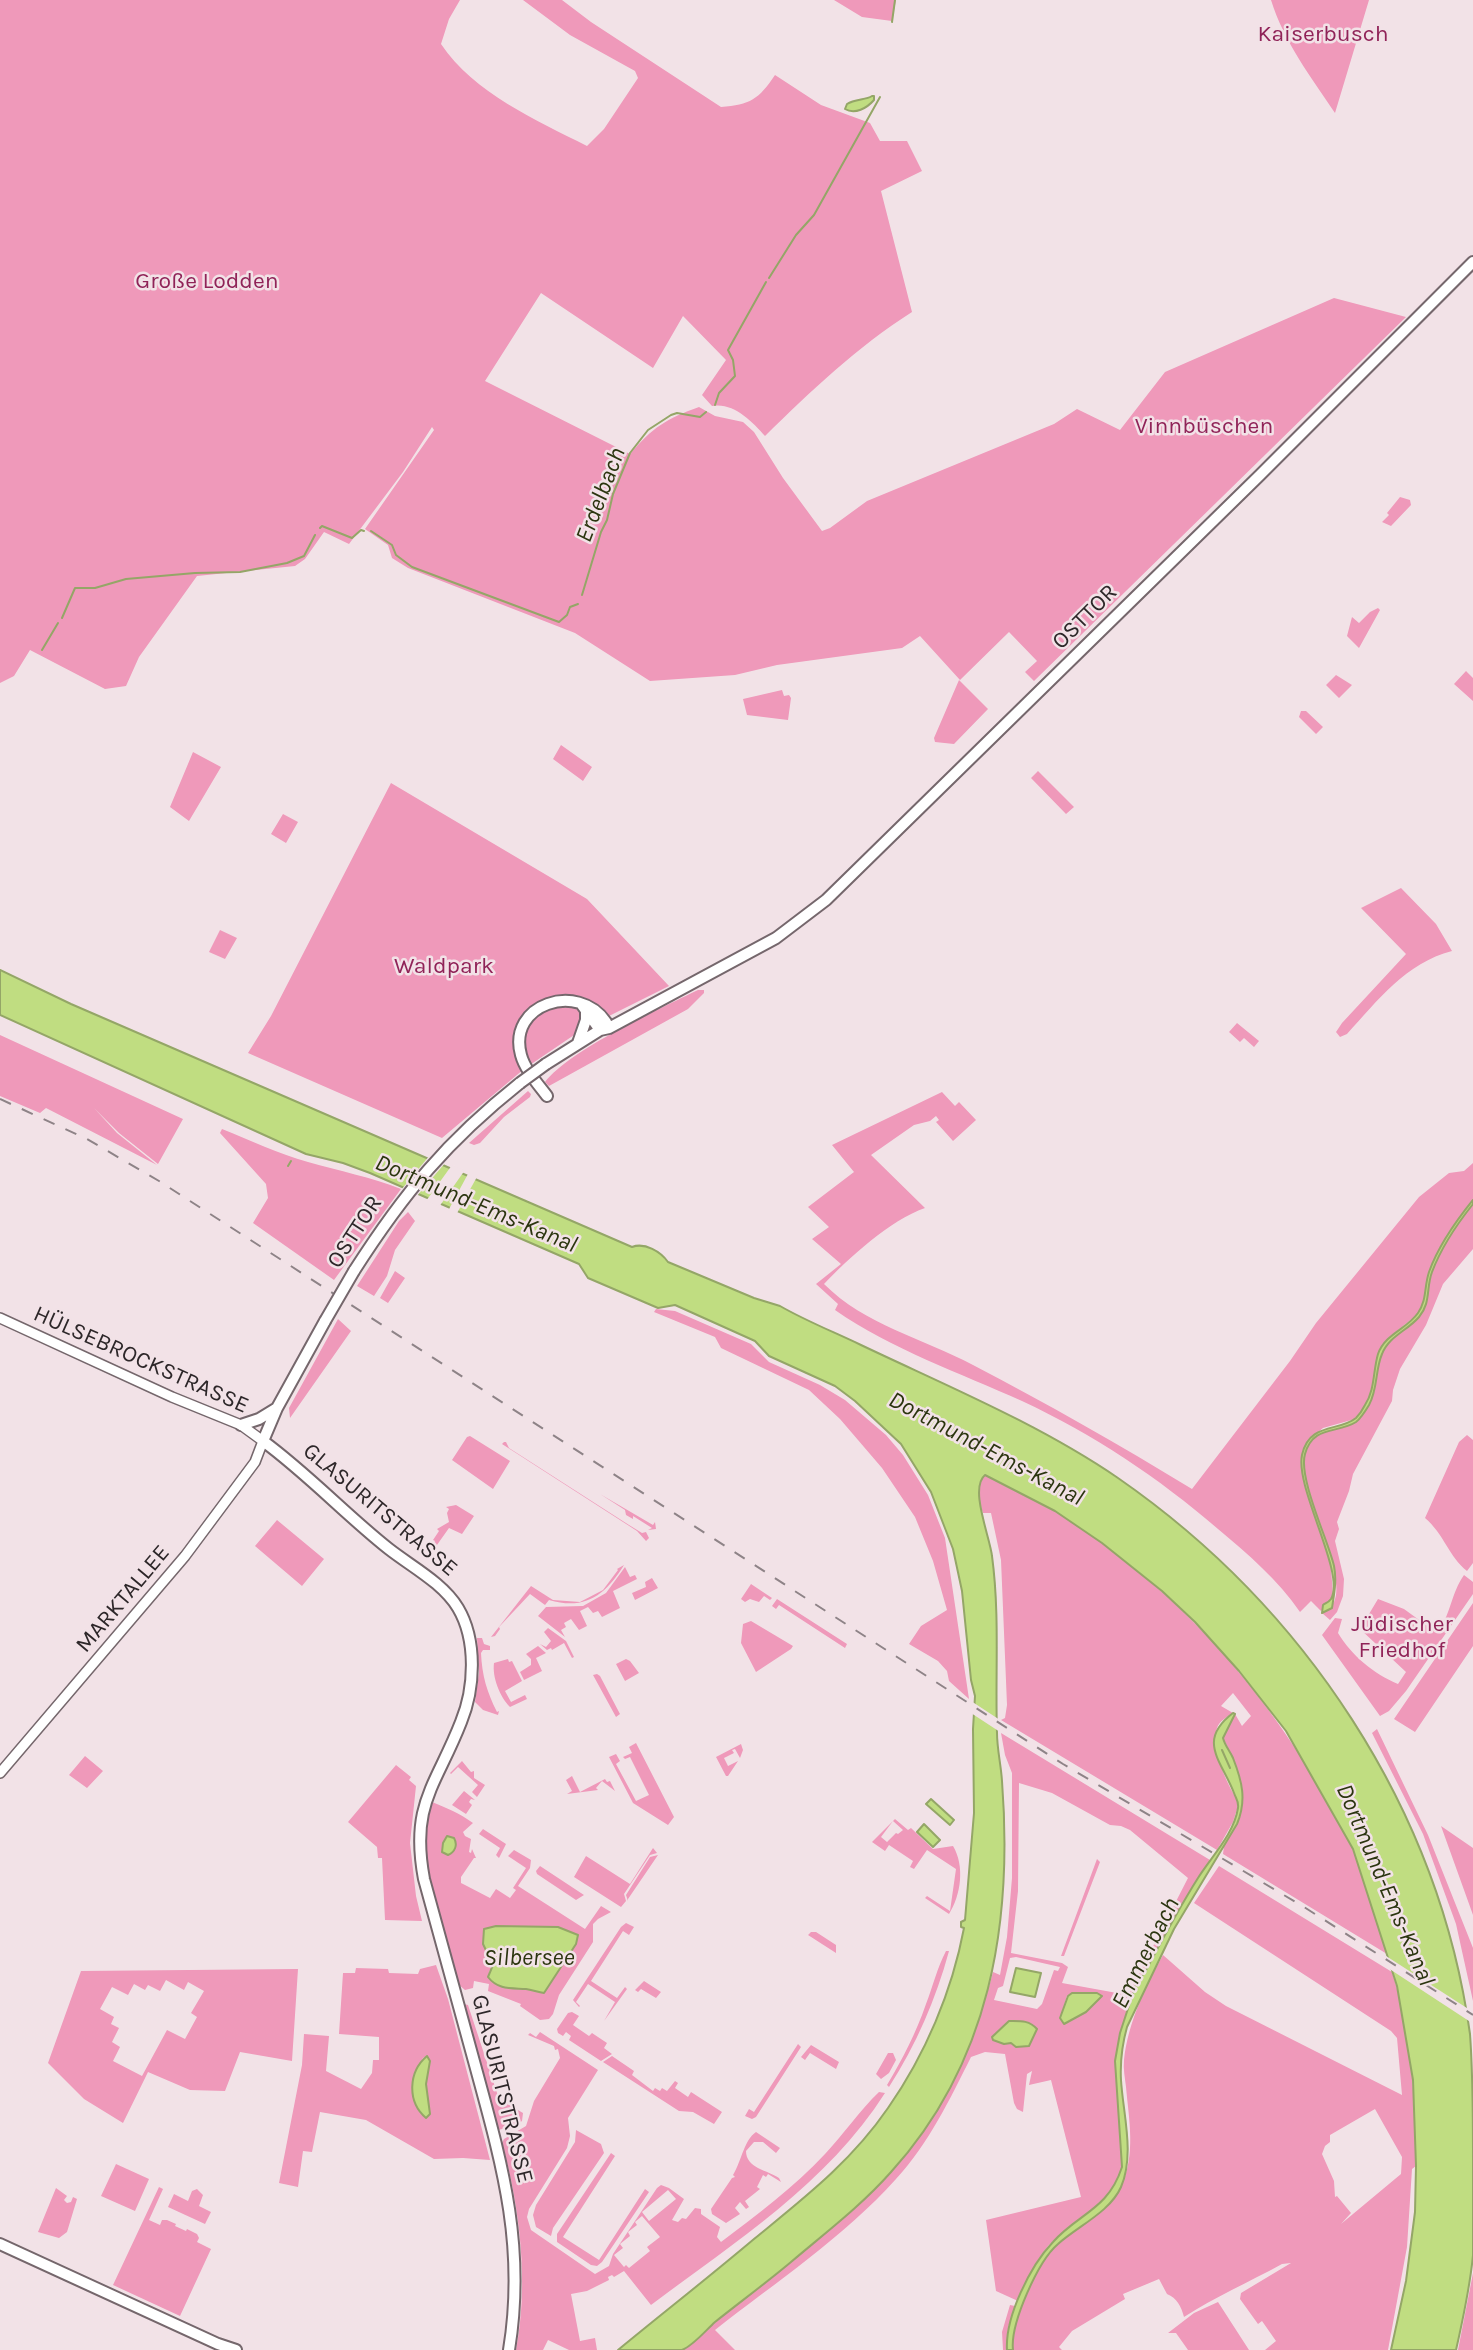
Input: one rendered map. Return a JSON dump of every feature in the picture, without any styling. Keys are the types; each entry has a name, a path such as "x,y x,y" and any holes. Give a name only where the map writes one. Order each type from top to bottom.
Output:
{"main road":[{"name":"OSTTOR","path":"263,1441 277,1408 354,1271 391,1215 422,1175 456,1138 520,1083 603,1026 776,938 809,915 1260,475 1473,262"},
{"path":"547,1096 521,1056 520,1036 532,1014 543,1005 567,1000 597,1011 603,1026"},
{"path":"578,1043 586,1020 583,1007"},
{"path":"240,1425 259,1419 277,1408"},
{"name":"GLASURITSTRASSE","path":"263,1441 390,1550 445,1591 459,1608 468,1632 471,1664 469,1692 462,1720 425,1802 420,1823 419,1852 498,2150 509,2204 514,2242 515,2287 509,2350"},
{"path":"0,2244 221,2347 236,2350"}],"street":[{"name":"HÜLSEBROCKSTRASSE","path":"0,1318 172,1397 240,1425 263,1441"},
{"name":"MARKTALLEE","path":"0,1773 185,1556 255,1462 263,1441"}],"green space":[{"name":"Große Lodden","path":"0,0 460,0 449,19 441,44 455,61 471,77 507,104 587,146 604,129 638,78 635,71 570,35 523,0 562,0 721,107 739,105 753,99 775,75 821,105 870,123 880,141 907,141 922,171 881,191 912,312 853,355 765,436 735,410 712,406 702,395 726,360 683,316 653,368 541,293 485,381 630,454 661,425 699,407 715,416 743,422 754,432 783,478 822,531 867,501 1054,424 1077,409 1120,430 1165,372 1334,298 1406,317 1034,681 1025,672 1037,661 1009,632 960,680 920,636 902,648 777,665 735,675 650,681 575,633 408,568 392,558 388,545 365,529 434,430 432,427 403,472 349,544 324,532 305,559 295,566 197,576 139,657 126,686 105,689 30,650 14,676 0,683"},
{"path":"834,0 896,0 892,21 862,17"},
{"name":"Kaiserbusch","path":"1271,0 1369,0 1335,113 1291,45"},
{"path":"1400,497 1410,500 1411,505 1391,526 1382,522 1389,515 1387,513"},
{"path":"1378,608 1380,610 1359,648 1347,636 1352,617 1359,623"},
{"path":"1466,671 1473,678 1473,701 1454,684"},
{"path":"1336,675 1352,685 1339,698 1326,685"},
{"path":"959,680 988,709 954,744 935,742 934,738"},
{"path":"782,690 784,696 789,695 791,698 788,720 747,715 743,699"},
{"path":"1301,711 1306,711 1323,727 1316,734 1299,717"},
{"path":"561,745 592,767 583,781 553,759"},
{"path":"193,752 221,767 189,821 170,807"},
{"path":"1038,771 1074,807 1066,814 1031,778"},
{"name":"Waldpark","path":"391,783 587,899 669,986 593,1024 594,1027 585,1032 580,1031 524,1069 442,1138 248,1053 271,1016"},
{"path":"283,814 298,822 286,843 271,834"},
{"path":"1401,888 1436,924 1452,951 1421,964 1407,974 1382,996 1347,1034 1340,1037 1336,1032 1342,1023 1406,954 1361,908"},
{"path":"220,930 237,938 225,959 209,952"},
{"path":"698,990 704,990 704,993 688,1009 549,1086 545,1082 557,1070 594,1044"},
{"path":"1237,1023 1259,1041 1254,1047 1244,1038 1240,1042 1229,1032"},
{"path":"0,1035 183,1119 158,1164 119,1133 94,1108 117,1133 157,1165 46,1108 40,1113 0,1096"},
{"path":"528,1091 530,1097 504,1117 480,1143 469,1143"},
{"path":"942,1092 955,1106 959,1102 976,1120 953,1141 936,1122 939,1120 936,1116 930,1121 914,1125 871,1155 925,1208 884,1230 824,1284 840,1298 876,1321 954,1355 1084,1425 1192,1489 1316,1323 1419,1197 1449,1173 1464,1171 1473,1163 1473,1200 1462,1213 1429,1271 1426,1300 1417,1315 1389,1337 1379,1353 1367,1404 1355,1419 1323,1428 1309,1440 1302,1455 1303,1477 1331,1567 1333,1596 1321,1611 1311,1601 1300,1612 1272,1578 1240,1548 1196,1510 1125,1458 1022,1401 879,1337 835,1310 838,1304 816,1284 841,1264 812,1239 829,1227 808,1207 854,1172 832,1145"},
{"path":"222,1129 297,1159 401,1189 334,1280 253,1223 268,1198 266,1184 220,1133"},
{"path":"1473,1204 1473,1249 1443,1284 1426,1325 1400,1369 1392,1401 1353,1474 1337,1522 1339,1529 1335,1541 1344,1579 1343,1596 1337,1612 1330,1620 1322,1613 1334,1602 1337,1590 1335,1573 1309,1490 1304,1457 1307,1448 1317,1436 1356,1421 1368,1407 1384,1349 1422,1313 1427,1302 1430,1279 1440,1255"},
{"path":"408,1212 415,1221 395,1250 387,1276 374,1296 357,1286 399,1221"},
{"path":"395,1271 405,1278 388,1303 380,1298"},
{"path":"656,1309 675,1311 751,1344 769,1362 820,1385 845,1400 886,1435 903,1455 928,1495 945,1538 969,1699 949,1681 947,1671 938,1661 909,1644 921,1626 947,1610 933,1561 915,1517 882,1468 840,1419 809,1390 721,1348 715,1337 654,1312"},
{"path":"338,1319 351,1331 290,1418 289,1408"},
{"path":"1467,1435 1473,1440 1473,1563 1467,1571 1425,1518 1459,1442"},
{"path":"470,1436 510,1461 493,1489 452,1460"},
{"path":"504,1442 509,1448 629,1525 642,1533 646,1532 649,1538 646,1541 637,1531 502,1444"},
{"path":"985,1475 1034,1498 1117,1555 1183,1612 1242,1676 1294,1746 1344,1832 1362,1874 1387,1954 1223,1854 1224,1846 1237,1824 1241,1786 1232,1756 1223,1738 1235,1714 1242,1726 1251,1716 1233,1693 1221,1706 1233,1713 1218,1726 1215,1737 1225,1777 1239,1803 1233,1822 1217,1850 1001,1720 1005,1718 1007,1705 1001,1560 991,1513 983,1513 979,1498 979,1483"},
{"path":"600,1494 653,1525 655,1522 656,1529 648,1530 652,1528 633,1516 633,1519 626,1515 625,1510"},
{"path":"456,1505 474,1516 462,1534 449,1528 427,1559 426,1555 439,1531 437,1529 449,1522 449,1509 446,1507"},
{"path":"277,1520 324,1559 302,1586 255,1546"},
{"path":"624,1565 602,1592 594,1598 581,1602 603,1590"},
{"path":"625,1567 630,1577 635,1575 637,1579 613,1591 620,1608 602,1617 598,1611 593,1613 588,1607 580,1611 587,1626 579,1630 571,1619 564,1623 566,1627 561,1630 565,1637 538,1616 546,1607 583,1606 606,1593"},
{"name":"Jüdischer Friedhof","path":"1464,1575 1473,1582 1473,1594 1406,1691 1389,1711 1380,1716 1322,1635 1335,1618 1342,1619 1338,1633 1349,1649 1372,1669 1398,1684 1406,1672 1360,1629 1378,1599 1404,1609 1437,1633"},
{"path":"652,1578 658,1588 635,1600 632,1593 646,1587 645,1582"},
{"path":"751,1584 772,1598 770,1600 764,1596 759,1602 750,1599 745,1602 741,1599"},
{"path":"531,1586 553,1600 579,1602 562,1603 549,1600 545,1605 530,1594 499,1627 495,1636 491,1637"},
{"path":"777,1599 847,1644 845,1648 779,1605 776,1609 772,1606"},
{"path":"1473,1603 1473,1646 1415,1732 1394,1719"},
{"path":"751,1621 793,1646 756,1672 741,1643 743,1624"},
{"path":"548,1628 566,1641 574,1657 572,1658 564,1643 552,1650 547,1650 540,1644 546,1647 551,1641 544,1632"},
{"path":"477,1638 482,1638 484,1644 490,1646 490,1650 483,1650 481,1653 486,1684 490,1698 497,1712 499,1711 498,1715 483,1710 475,1702 479,1673"},
{"path":"538,1646 546,1653 536,1658 542,1671 524,1680 520,1672 531,1665 531,1659 526,1654"},
{"path":"508,1659 509,1662 512,1661 522,1681 505,1691 511,1702 525,1695 527,1699 510,1707 503,1698 494,1674 494,1663"},
{"path":"626,1659 639,1673 625,1681 616,1664"},
{"path":"597,1674 620,1714 616,1717 593,1675"},
{"path":"1377,1729 1428,1835 1473,1948 1473,2001 1456,1924 1423,1834 1372,1733"},
{"path":"1001,1733 1210,1860 1136,1984 1120,2033 1115,2061 1122,2167 1116,2180 1094,2208 1043,2252 1018,2301 996,2291 986,2220 1081,2197 1051,2080 1029,2085 1032,2071 1027,2074 1023,2112 1017,2109 1014,2103 1005,2054 985,2052 971,2057 929,2136 896,2179 832,2240 715,2330 735,2350 682,2350 867,2197 900,2162 945,2096 968,2048 993,1972 1000,1975 1007,1937 1012,1878 1012,1773","holes":["1019,1783 1052,1793 1110,1825 1130,1830 1188,1878 1128,1995 1062,1983 1068,1967 1062,1963 1011,1953 1018,1891","1010,1958 1060,1967 1058,1971 1054,1970 1042,2004 1037,2009 994,2000 998,1988 1003,1986","1072,1993 1097,1993 1086,2012 1070,2021 1060,2018 1067,1996","1009,2021 1024,2021 1016,2047 992,2037"]},
{"path":"636,1743 674,1817 668,1825 633,1803 609,1757 616,1754 620,1761 616,1764 636,1801 649,1795 630,1757 623,1757 632,1753 629,1747"},
{"path":"741,1744 743,1750 740,1758 735,1749 732,1750 734,1753 724,1758 728,1766 738,1761 726,1776 716,1757"},
{"path":"85,1756 103,1771 87,1788 69,1775"},
{"path":"462,1761 471,1772 474,1771 474,1778 485,1785 477,1797 472,1792 478,1785 458,1767 450,1773"},
{"path":"396,1765 411,1777 409,1780 416,1786 410,1843 416,1896 422,1921 385,1920 382,1858 378,1858 377,1847 348,1822"},
{"path":"572,1776 580,1792 605,1779 610,1781 615,1791 602,1781 596,1788 598,1790 567,1794 572,1791 566,1780"},
{"path":"464,1791 475,1800 471,1799 469,1802 472,1805 466,1814 452,1805"},
{"path":"432,1802 473,1823 463,1832 471,1839 469,1852 471,1853 472,1849 476,1858 461,1877 461,1883 490,1898 496,1889 510,1898 516,1890 513,1888 526,1868 508,1856 514,1850 531,1860 530,1868 518,1886 585,1929 601,1906 611,1912 593,1924 593,1942 559,1995 549,2019 540,2020 520,2006 521,2004 488,1991 489,1984 474,1981 473,1988 465,1990 459,1985 432,1892 427,1865 426,1819","holes":["505,1927 558,1927 578,1935 576,1944 544,1993 489,1972"]},
{"path":"895,1819 908,1830 911,1828 933,1849 953,1846 959,1862 960,1880 959,1889 949,1914 925,1898 927,1896 950,1911 956,1869 927,1850 914,1869 910,1867 913,1861 889,1845 885,1851 872,1842","holes":["893,1821 903,1830 887,1842 881,1837"]},
{"path":"1441,1826 1473,1848 1473,1915"},
{"path":"483,1829 506,1844 499,1858 496,1855 500,1848 479,1834"},
{"path":"653,1848 657,1853 650,1855 624,1894 626,1901 621,1907 574,1877 586,1856 630,1884"},
{"path":"658,1855 628,1901 626,1895 650,1857"},
{"path":"1097,1859 1100,1862 1064,1956 1061,1956"},
{"path":"540,1866 584,1895 576,1900 537,1874"},
{"path":"1219,1866 1392,1972 1408,2043 1416,2166 1412,2169 1407,2247 1388,2350 1265,2350 1276,2341 1262,2321 1258,2324 1240,2299 1241,2293 1291,2263 1282,2264 1184,2317 1178,2303 1167,2294 1159,2279 1123,2294 1125,2299 1072,2331 1059,2347 1062,2350 1013,2350 1013,2339 1021,2310 1042,2264 1058,2244 1109,2204 1126,2175 1130,2125 1124,2067 1126,2046 1138,2006 1163,1955 1205,1992 1226,2006 1402,2095 1397,2038 1391,2031 1194,1903","holes":["1375,2109 1402,2157 1401,2174 1341,2224 1351,2213 1337,2196 1335,2197 1334,2181 1322,2154 1330,2142 1330,2135"]},
{"path":"626,1923 634,1927 629,1935 623,1931 591,1981 617,1998 625,1987 627,1989 604,2021 615,2002 588,1984 576,2002 579,2007 573,2000"},
{"path":"816,1932 836,1945 836,1953 808,1935"},
{"path":"946,1951 949,1951 944,1969 924,2021 889,2087 887,2085 918,2025"},
{"path":"436,1965 448,1999 490,2160 434,2159 366,2120 320,2112 312,2152 303,2151 298,2187 279,2183 302,2065 304,2034 329,2036 326,2071 361,2089 372,2073 373,2060 379,2060 379,2037 339,2034 343,1973 355,1973 356,1968 418,1974 420,1969","holes":["427,2056 430,2060 426,2084 430,2114 414,2076 423,2058"]},
{"path":"298,1969 292,2061 240,2052 225,2091 190,2090 148,2072 123,2123 84,2099 48,2063 81,1971","holes":["166,1980 184,1990 188,1982 204,1991 191,2013 197,2017 185,2039 167,2030 142,2076 113,2061 120,2047 112,2042 119,2028 111,2024 114,2017 100,2009 112,1987 128,1995 134,1984 145,1990 148,1985 160,1991"]},
{"path":"644,1981 661,1992 656,1998 641,1989 638,1992 635,1990"},
{"path":"464,2004 468,2005 499,2099 523,2113 522,2121 515,2126 498,2130"},
{"path":"568,2013 579,2016 573,2025 589,2036 592,2033 607,2043 604,2048 612,2054 601,2061 569,2040 571,2036 566,2032 563,2036 558,2033 557,2029"},
{"path":"540,2032 598,2070 568,2118 570,2136 567,2148 529,2209 527,2217 531,2230 595,2274 609,2266 613,2254 657,2188 661,2185 684,2199 672,2220 678,2222 682,2218 686,2219 695,2208 701,2209 701,2214 720,2227 717,2237 721,2242 801,2178 872,2099 879,2092 885,2093 862,2125 808,2183 747,2234 651,2305 624,2271 614,2277 608,2277 609,2280 587,2291 571,2294 580,2341 595,2338 597,2350 569,2350 548,2340 543,2350 516,2350 522,2299 521,2246 514,2193 502,2143 504,2139 526,2126 534,2101 560,2058 558,2049 555,2050 554,2046 528,2035 530,2033 536,2037","holes":["668,2190 676,2199 649,2221 642,2212","642,2216 660,2237 647,2247 650,2251 629,2268 626,2265 624,2267 614,2255 623,2248 620,2244 630,2236 628,2232 637,2225 635,2222"]},
{"path":"798,2044 801,2047 756,2117 752,2119 745,2116 749,2109 754,2112"},
{"path":"811,2045 839,2062 836,2069 810,2053 805,2060 801,2057"},
{"path":"888,2053 893,2053 896,2060 889,2073 881,2079 876,2074"},
{"path":"612,2056 634,2071 632,2075 653,2091 655,2088 660,2091 662,2088 667,2091 675,2081 678,2083 675,2088 688,2097 691,2092 722,2112 714,2124 693,2112 679,2111 603,2062"},
{"path":"576,2130 601,2144 604,2153 553,2228 551,2236 536,2227 533,2215 536,2205 575,2142"},
{"path":"756,2132 780,2148 776,2153 763,2142 754,2142 746,2151 749,2161 779,2178 781,2182 768,2174 766,2177 763,2175 757,2187 760,2189 745,2201 749,2207 746,2209 740,2202 735,2208 740,2214 726,2223 712,2214 711,2209 735,2177 733,2175 746,2145"},
{"path":"611,2153 615,2156 563,2237 599,2260 645,2189 649,2192 597,2266 591,2265 557,2242 557,2234"},
{"path":"116,2164 149,2179 135,2211 101,2196"},
{"path":"159,2187 163,2189 149,2220 160,2225 162,2220 167,2220 186,2231 187,2229 197,2234 197,2242 211,2249 180,2316 113,2285"},
{"path":"56,2188 67,2196 64,2200 67,2203 71,2202 73,2197 77,2199 67,2232 59,2238 38,2232"},
{"path":"197,2189 203,2195 199,2206 211,2212 205,2224 168,2207 174,2194 188,2201 192,2191"},
{"path":"1473,2273 1473,2350 1458,2350"},
{"path":"1218,2302 1249,2350 1188,2350 1176,2333 1168,2333 1194,2313"},
{"path":"1010,2305 1015,2306 1008,2328 1007,2350 1003,2350 1002,2332"}],"water":[{"path":"872,96 874,100 864,108 857,111 845,109 850,102"},
{"name":"Dortmund-Ems-Kanal","path":"0,970 71,1004 632,1247 652,1249 668,1262 780,1306 992,1407 1057,1440 1118,1478 1185,1530 1247,1588 1303,1651 1352,1720 1394,1793 1428,1870 1454,1951 1470,2034 1473,2127 1473,2255 1456,2350 1391,2350 1406,2281 1415,2212 1413,2080 1397,1986 1353,1849 1286,1731 1239,1671 1195,1622 1162,1591 1102,1543 1055,1511 985,1475 979,1490 992,1556 997,1623 997,1739 1002,1781 1003,1887 998,1939 988,1989 973,2038 952,2085 925,2130 891,2172 855,2208 686,2348 618,2350 809,2194 843,2162 874,2127 901,2088 925,2045 944,1999 959,1952 964,1928 961,1927 961,1922 965,1920 974,1813 975,1696 962,1591 953,1549 931,1492 901,1444 855,1401 835,1386 769,1356 755,1341 675,1305 658,1308 588,1278 579,1264 370,1173 306,1154 0,1015"},
{"path":"1473,1200 1436,1263 1423,1312 1385,1348 1372,1399 1361,1417 1349,1426 1320,1434 1314,1438 1305,1454 1306,1478 1335,1572 1335,1587 1332,1608 1322,1613 1323,1605 1331,1599 1334,1587 1332,1570 1306,1488 1302,1455 1311,1437 1325,1429 1349,1422 1361,1412 1371,1393 1376,1360 1381,1347 1418,1313 1437,1253"},
{"path":"1235,1714 1223,1738 1241,1783 1243,1799 1237,1824 1174,1929 1125,2034 1121,2073 1128,2148 1121,2187 1102,2211 1050,2252 1027,2294 1016,2325 1013,2350 1007,2350 1007,2337 1015,2308 1036,2264 1063,2232 1109,2193 1122,2167 1115,2061 1120,2033 1136,1984 1236,1818 1238,1802 1215,1752 1214,1742 1222,1723"},
{"path":"931,1799 954,1820 950,1825 926,1804"},
{"path":"924,1824 940,1840 933,1847 917,1832"},
{"path":"447,1836 454,1838 456,1843 454,1850 448,1855 442,1852"},
{"name":"Silbersee","path":"496,1926 558,1927 578,1935 576,1944 544,1993 500,1986 488,1977 493,1965 483,1944 484,1929"},
{"path":"1016,1968 1041,1973 1035,1997 1010,1992"},
{"path":"1072,1993 1097,1993 1102,1996 1086,2012 1064,2024 1060,2018 1068,1996"},
{"path":"1009,2021 1028,2023 1037,2029 1029,2046 1016,2047 1011,2043 1004,2044 993,2040 992,2037"},
{"path":"427,2056 430,2061 426,2084 430,2114 426,2118 415,2104 412,2087 416,2070"}],"pier":[{"path":"430,1155 446,1162 416,1197 401,1190"},
{"path":"452,1165 465,1170 439,1207 426,1201"},
{"path":"469,1172 478,1175 456,1215 448,1211"},
{"path":"971,1701 1000,1720 1000,1732 971,1713"},
{"path":"1383,1954 1470,2010 1472,2023 1388,1968"}],"waterway":[{"name":"Erdelbach","path":"892,22 895,0"},
{"name":"Erdelbach","path":"769,278 796,235 814,215 880,97"},
{"name":"Erdelbach","path":"715,405 719,393 735,376 733,360 728,350 766,282"},
{"name":"Erdelbach","path":"582,595 613,494 630,453 648,430 671,415 677,413 700,417 706,412"},
{"path":"320,528 322,526 352,538 361,530 364,531"},
{"path":"371,531 392,545 396,555 412,567 559,622 567,615 570,607 578,604"},
{"path":"62,618 75,588 95,588 126,579 240,572 287,563 304,556 315,535"},
{"path":"42,650 58,623"},
{"path":"288,1166 291,1161"},
{"name":"Emmerbach","path":"1222,1750 1230,1768"}],"railway":[{"path":"0,1099 87,1139 159,1181 1063,1764 1304,1907 1473,2015"}],"park label":[{"name":"Vinnbüschen","path":"1204,426"}]}
